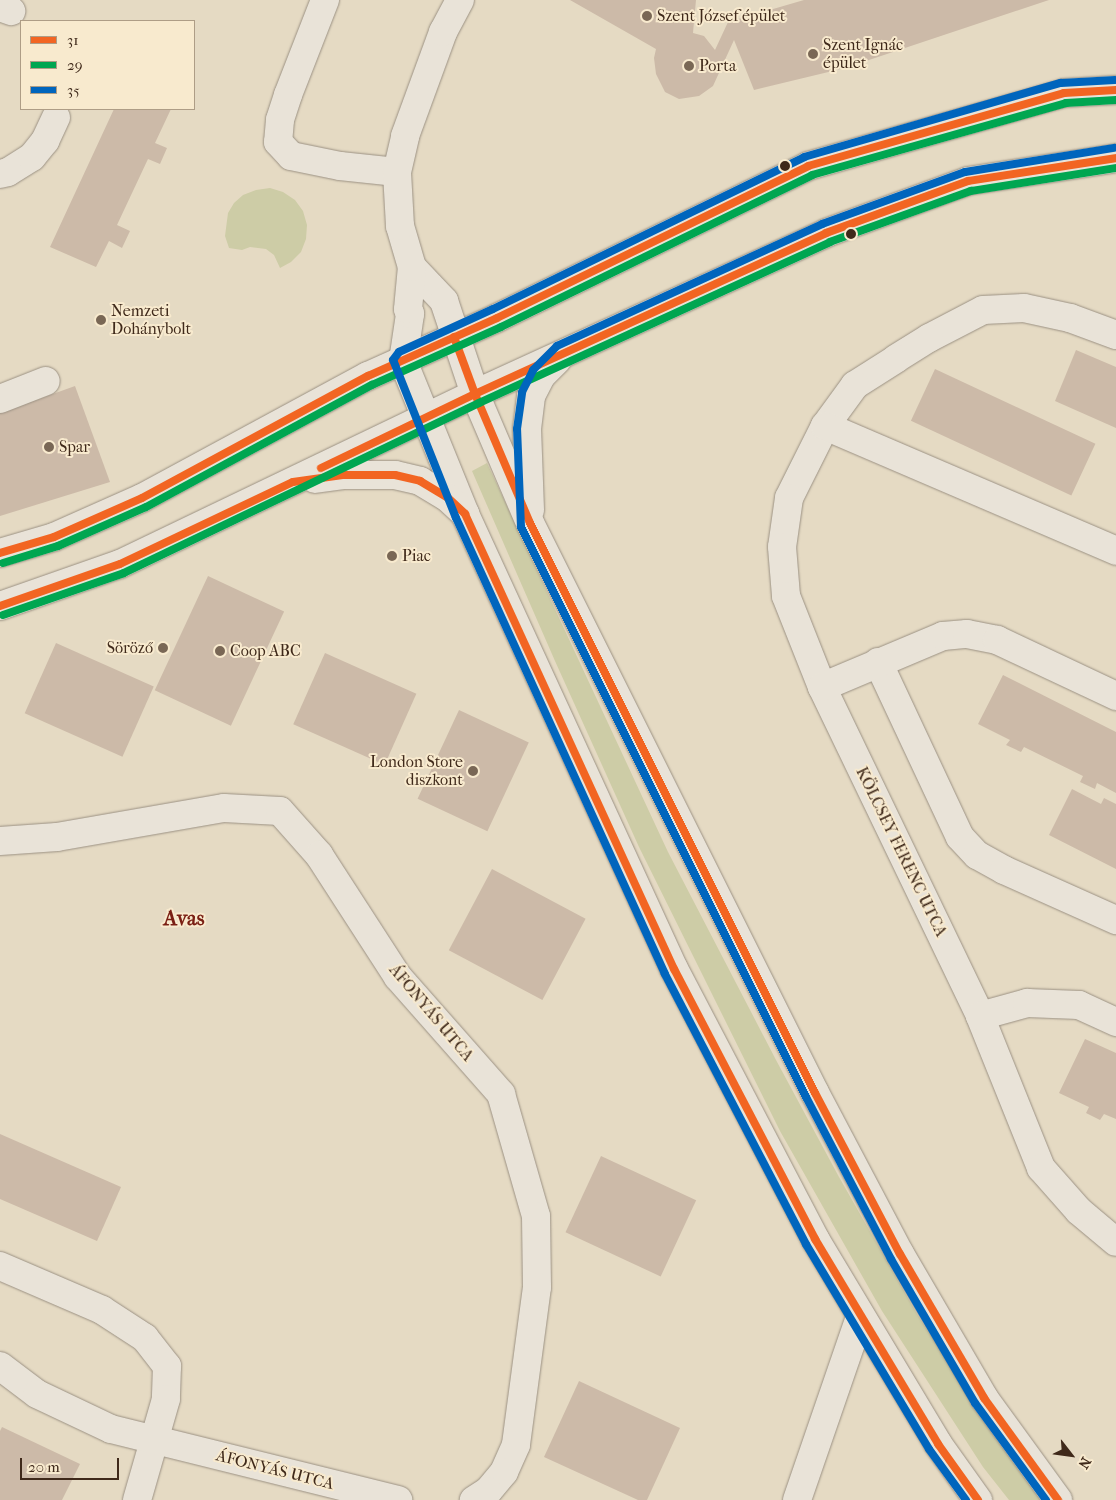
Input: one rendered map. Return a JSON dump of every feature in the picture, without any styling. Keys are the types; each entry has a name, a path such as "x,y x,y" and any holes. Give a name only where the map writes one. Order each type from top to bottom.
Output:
{"street":[{"path":"325,0 280,120 278,142 291,156 340,166 397,172"},
{"path":"460,0 443,32 405,136 397,172 400,226 412,267 408,309 410,314 403,361 466,514 674,969 816,1239 860,1317 938,1444 978,1500"},
{"path":"0,553 54,538 142,498 368,376 498,318 808,166 1064,93 1116,90"},
{"path":"0,174 8,172 32,157 45,141 56,116"},
{"path":"0,606 120,564 475,394 826,233 968,181 1116,158"},
{"path":"412,267 444,301 454,337 475,394 530,523 806,1076 900,1254 984,1398 1058,1500"},
{"name":"KÖLCSEY FERENC UTCA","path":"1116,335 1070,318 1024,308 983,310 928,338 855,385 825,426 789,498 782,547 786,596 822,687 980,1016 1042,1168 1078,1211 1116,1242"},
{"path":"530,523 527,429 531,396 541,376 561,355"},
{"path":"0,399 46,381"},
{"path":"825,426 1116,551"},
{"path":"293,482 343,475 395,475 420,481 447,497 466,514"},
{"path":"822,687 943,636 967,634 997,640 1116,696"},
{"path":"878,662 960,837 977,855 1004,870 1116,920"},
{"name":"ÁFONYÁS UTCA","path":"0,841 56,837 224,808 280,811 319,855 398,976 501,1094 536,1216 537,1287 516,1445 504,1472 488,1491 474,1500"},
{"path":"980,1016 1027,1002 1079,1005 1116,1022"},
{"path":"0,1266 102,1310 145,1338 167,1366 166,1399 137,1500"},
{"path":"797,1500 860,1317"},
{"name":"ÁFONYÁS UTCA","path":"0,1366 37,1394 111,1429 398,1500"}],"green space":[{"path":"270,188 283,192 295,200 303,211 307,225 306,239 301,252 291,262 280,268 274,255 266,249 250,247 242,250 229,248 225,236 228,213 234,203 243,195 256,190"},
{"path":"487,463 668,852 776,1060 839,1177 917,1314 990,1429 1042,1500 1009,1500 983,1467 882,1311 780,1131 639,847 555,661 472,471"}],"building":[{"name":"Szent Ignác épület","path":"570,0 696,0 693,33 704,36 715,50 728,22 804,0 1049,0 845,68 754,90 734,40 713,86 699,96 679,99 665,92 656,74 654,58 656,49"},
{"path":"114,110 171,110 155,143 167,148 160,164 148,159 117,225 130,231 122,248 109,241 96,267 50,247"},
{"path":"1076,350 1116,367 1116,428 1055,401"},
{"path":"935,369 1095,444 1071,495 911,421"},
{"name":"Spar","path":"75,386 110,482 0,516 0,413"},
{"name":"Coop ABC","path":"208,576 284,611 231,726 155,690"},
{"path":"56,643 154,687 122,757 25,713"},
{"path":"325,653 416,694 385,765 293,724"},
{"path":"1003,675 1116,732 1116,793 1097,783 1095,789 1080,782 1083,776 1024,747 1021,752 1006,745 1010,740 978,724"},
{"name":"London Store diszkont","path":"459,710 529,743 487,831 418,799"},
{"path":"1072,789 1101,804 1104,798 1116,804 1116,869 1049,835"},
{"path":"492,869 586,919 542,1000 449,950"},
{"path":"1085,1039 1116,1053 1116,1119 1104,1114 1100,1120 1086,1113 1089,1107 1059,1093"},
{"path":"0,1134 121,1187 97,1241 0,1199"},
{"path":"601,1156 696,1200 661,1277 566,1232"},
{"path":"579,1381 680,1428 647,1500 638,1500 544,1457"},
{"path":"2,1427 80,1464 62,1500 0,1500 0,1431"}],"transit line":[{"name":"35","path":"966,1500 929,1449 806,1244 665,974 456,518 393,360 399,352 493,309 804,157 1061,83 1115,80"},
{"name":"31","path":"0,553 54,537 142,498 368,376 497,318 808,166 1064,93 1116,90"},
{"name":"29","path":"3,563 58,546 146,507 372,385 501,327 812,175 1066,103 1116,100"},
{"name":"35","path":"1046,1500 975,1403 891,1259 806,1097 521,527 517,429 522,392 533,370 557,346 822,224 965,172 1114,148"},
{"name":"31","path":"321,468 475,394 826,233 968,181 1116,158"},
{"name":"29","path":"3,615 124,573 479,403 830,242 971,191 1116,168"},
{"name":"31","path":"454,337 475,394 530,523 815,1093 900,1254 984,1398 1058,1500"},
{"name":"31","path":"0,606 120,564 293,482 343,475 395,475 420,481 447,497 465,514 674,969 815,1239 938,1444 978,1500"}],"place":[{"name":"Szent József épület","path":"647,16"},
{"name":"Szent Ignác épület","path":"813,54"},
{"name":"Porta","path":"689,66"},
{"name":"Nemzeti Dohánybolt","path":"101,320"},
{"name":"Spar","path":"49,447"},
{"name":"Piac","path":"392,556"},
{"name":"Söröző","path":"163,648"},
{"name":"Coop ABC","path":"220,651"},
{"name":"London Store diszkont","path":"473,771"}],"district":[{"name":"Avas","path":"184,918"}]}
